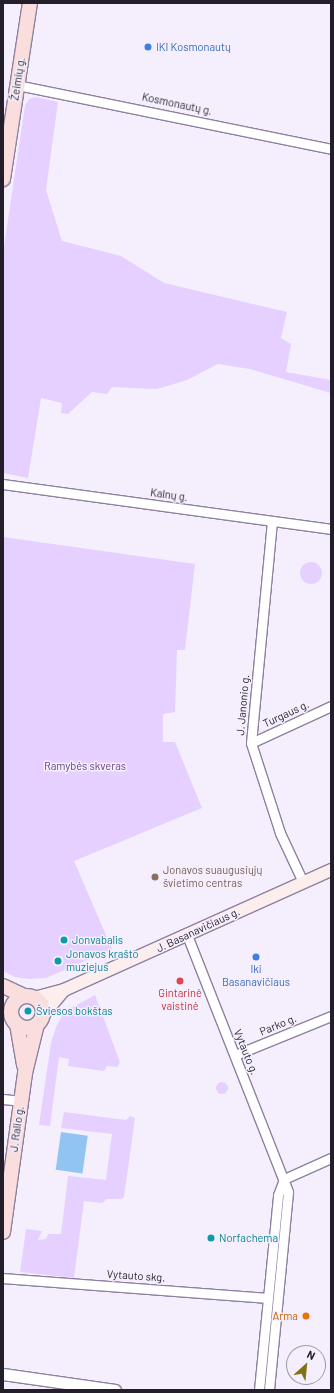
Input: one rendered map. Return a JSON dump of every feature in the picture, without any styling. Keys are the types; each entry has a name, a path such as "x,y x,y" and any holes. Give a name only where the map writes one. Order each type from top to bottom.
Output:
{"main road":[{"name":"Žeimių g.","path":"3,179 30,3"},
{"name":"J. Basanavičiaus g.","path":"29,997 64,990 331,870"},
{"path":"3,986 29,997 41,1005 40,1020 27,1028 14,1020 3,1002"},
{"name":"J. Basanavičiaus g.","path":"40,1020 64,990"},
{"path":"14,1020 15,1001 29,997"},
{"name":"J. Ralio g.","path":"14,1020 25,1073"},
{"name":"J. Ralio g.","path":"3,1232 20,1101 25,1073 40,1020"}],"street":[{"name":"Kosmonautų g.","path":"17,85 331,149"},
{"name":"Kalnų g.","path":"3,484 331,529"},
{"name":"J. Janonio g.","path":"272,521 251,743 280,833 303,882"},
{"name":"Turgaus g.","path":"251,743 331,706"},
{"name":"Vytauto g.","path":"186,935 284,1178 288,1192 270,1390"},
{"name":"Parko g.","path":"235,1056 331,1016"},
{"path":"3,1098 20,1101"},
{"path":"259,1390 278,1195 284,1178 331,1158"},
{"name":"Vytauto skg.","path":"3,1278 267,1298"},
{"path":"3,1374 115,1390"}],"green space":[{"path":"36,97 58,102 46,190 62,241 121,256 164,283 287,312 281,338 291,344 286,372 331,380 331,393 250,369 218,364 187,380 157,389 112,387 107,394 92,392 68,414 61,413 62,403 41,398 28,478 3,473 3,253 25,106 29,99"},
{"name":"Ramybės skveras","path":"3,537 195,564 185,650 177,650 175,712 163,714 163,742 175,742 202,808 74,861 112,949 46,978 29,979 15,977 3,971"},
{"path":"311,562 319,565 322,573 319,581 311,584 303,581 300,573 303,565"},
{"path":"95,995 120,1062 117,1067 107,1066 104,1071 68,1066 69,1059 59,1057 50,1126 39,1125 51,1043 56,1027 62,1016 71,1008"},
{"path":"224,1082 227,1083 227,1093 220,1094 217,1093 216,1086 217,1083"},
{"path":"64,1112 126,1120 130,1116 135,1118 124,1197 121,1199 107,1199 102,1203 84,1201 74,1278 20,1272 26,1229 42,1231 38,1240 46,1239 48,1234 61,1234 68,1176 106,1180 112,1134 61,1128"}],"water":[{"path":"61,1132 88,1136 82,1173 56,1170"}],"place":[{"name":"IKI Kosmonautų","path":"148,47"},
{"name":"Jonavos suaugusiųjų švietimo centras","path":"155,877"},
{"name":"Jonvabalis","path":"64,940"},
{"name":"Iki Basanavičiaus","path":"256,957"},
{"name":"Jonavos krašto muziejus","path":"58,961"},
{"name":"Gintarinė vaistinė","path":"180,981"},
{"name":"Šviesos bokštas","path":"28,1011"},
{"name":"Norfachema","path":"211,1238"},
{"name":"Arma","path":"306,1316"}]}
